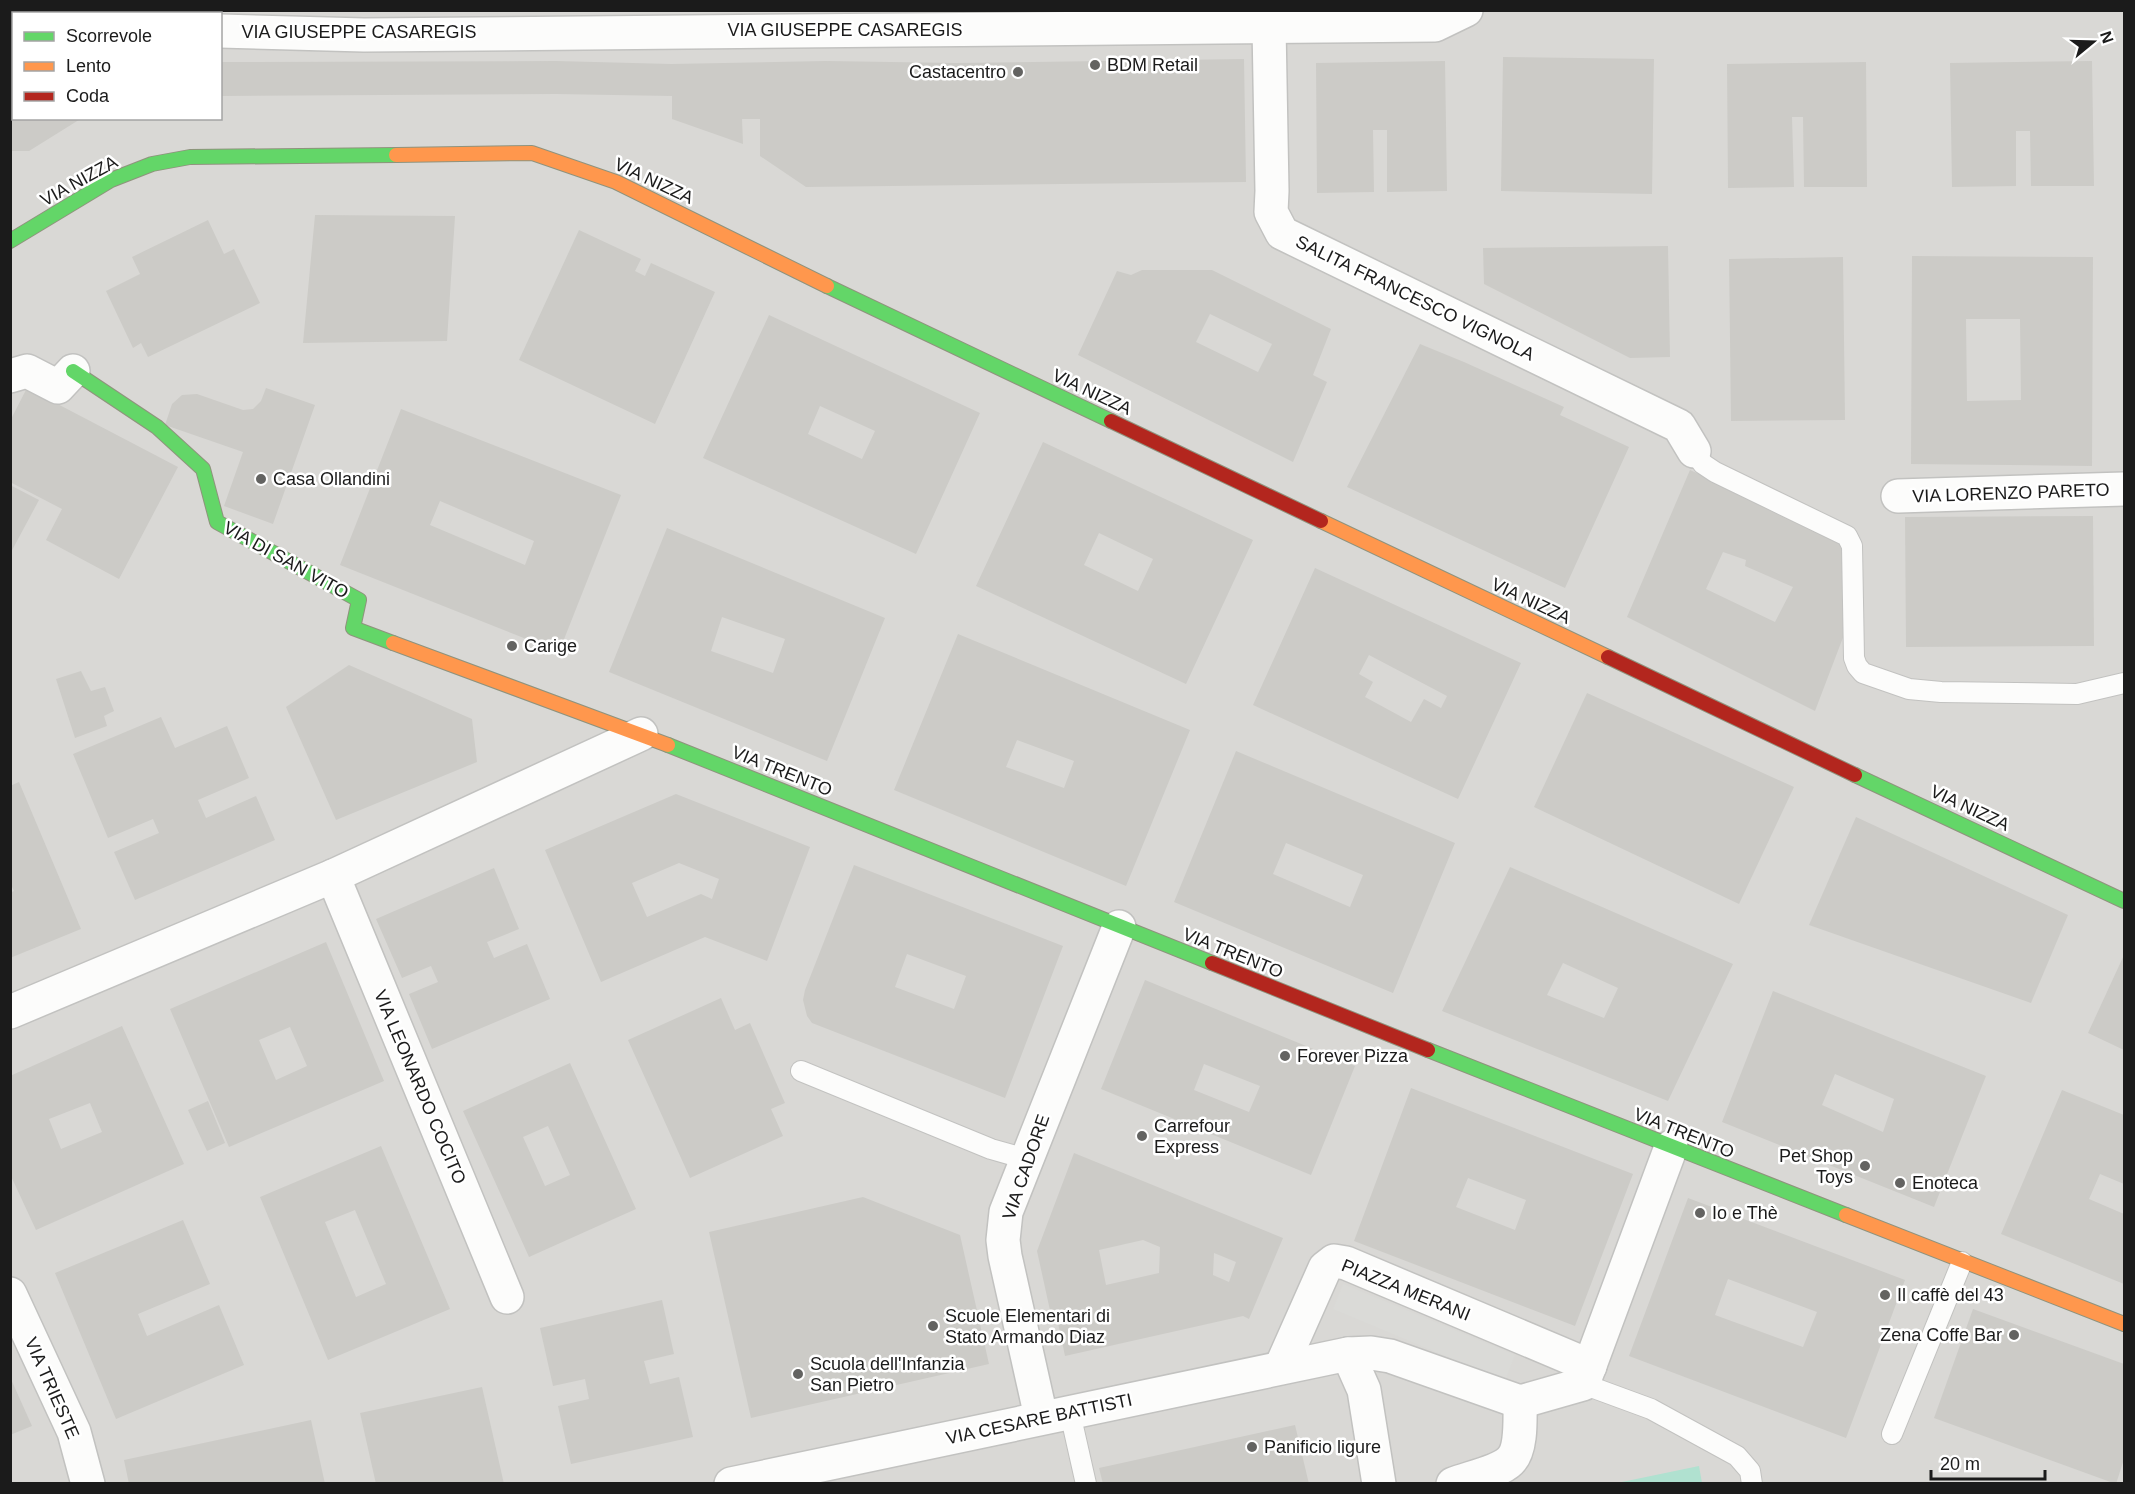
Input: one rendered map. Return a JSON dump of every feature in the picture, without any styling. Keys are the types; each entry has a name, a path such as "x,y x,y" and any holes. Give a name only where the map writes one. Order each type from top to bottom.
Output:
{"street":[{"name":"VIA GIUSEPPE CASAREGIS","path":"222,31 374,34 1435,26 1466,10"},
{"name":"SALITA FRANCESCO VIGNOLA","path":"1269,26 1271,212 1282,233 1679,426 1694,451"},
{"name":"VIA NIZZA","path":"10,241 111,180 152,164 190,157 532,153 616,182 774,261 2124,901"},
{"name":"VIA DI SAN VITO","path":"10,376 27,371 58,387 73,371 157,427 203,469 217,522 359,600"},
{"name":"VIA LORENZO PARETO","path":"1898,496 2124,489"},
{"name":"VIA TRENTO","path":"359,600 353,628 641,734 1671,1147 2124,1324"},
{"path":"10,1012 333,876 641,734"},
{"name":"VIA LEONARDO COCITO","path":"333,876 507,1297"},
{"name":"VIA CADORE","path":"1056,1415 1026,1353 1003,1240 1006,1212 1119,927"},
{"path":"1379,1484 1364,1390 1347,1354 1371,1353 1390,1356 1520,1401 1586,1375 1671,1147"},
{"name":"PIAZZA MERANI","path":"1281,1367 1324,1268 1334,1261 1346,1263 1586,1375"},
{"name":"VIA TRIESTE","path":"10,1294 74,1432 88,1484"},
{"name":"VIA CESARE BATTISTI","path":"731,1484 1347,1354"},
{"path":"1453,1484 1499,1468 1510,1461 1516,1452 1519,1439 1520,1401"}],"lane":[{"path":"1694,451 1703,464 1715,472 1847,536 1852,546 1854,658 1863,673 1909,688 1941,692 2078,694 2124,683"},
{"path":"801,1071 991,1149 1026,1159"},
{"path":"1892,1434 1962,1262"},
{"name":"PIAZZA MERANI","path":"1586,1375 1737,1456 1750,1471 1752,1484"},
{"path":"1056,1415 1086,1484"}],"shaded area":[{"path":"11,11 2124,11 2124,1483 11,1483"},
{"path":"1343,1284 1515,1355 1505,1381 1333,1309"}],"green space":[{"path":"1699,1466 1702,1483 1617,1483"}],"building":[{"path":"1503,57 1654,59 1652,194 1501,191"},
{"path":"1244,59 1246,182 806,187 760,156 760,119 742,119 743,144 672,119 672,96 556,94 222,96 222,62 556,61 671,64 826,61 955,63"},
{"path":"1445,61 1447,191 1387,192 1387,130 1373,130 1374,192 1317,193 1316,63"},
{"path":"2092,61 2094,186 2031,186 2030,131 2016,131 2016,186 1952,187 1950,63"},
{"path":"1866,62 1867,187 1804,187 1803,117 1792,117 1794,187 1728,188 1727,64"},
{"path":"10,65 12,65 12,120 79,120 29,151 10,151"},
{"path":"315,215 455,216 447,341 303,343"},
{"path":"208,220 224,254 234,249 260,303 148,357 141,343 133,348 106,291 140,274 132,257"},
{"path":"579,230 641,259 635,271 645,276 651,263 715,292 655,424 519,360"},
{"path":"1668,246 1670,357 1630,358 1484,284 1483,248"},
{"path":"1912,256 2093,257 2092,466 1911,464","holes":["1966,319 2020,319 2021,400 1967,401"]},
{"path":"1843,257 1845,420 1731,421 1729,259"},
{"path":"1142,270 1212,270 1331,329 1313,375 1327,382 1293,462 1078,355 1117,271 1131,275","holes":["1210,314 1272,344 1258,372 1196,342"]},
{"path":"769,315 980,413 916,554 703,458","holes":["820,406 875,431 862,459 808,434"]},
{"path":"1420,344 1564,407 1560,415 1629,447 1565,588 1347,487"},
{"path":"27,388 178,467 119,579 46,540 62,509 10,482 10,421"},
{"name":"Casa Ollandini","path":"266,388 315,405 273,524 224,506 243,452 165,425 172,404 182,395 197,394 243,410 253,409 261,401"},
{"path":"401,409 621,495 559,652 340,565","holes":["440,501 534,541 525,565 430,525"]},
{"path":"1043,442 1253,540 1186,684 976,586","holes":["1099,533 1153,559 1138,591 1084,565"]},
{"path":"1690,470 1843,540 1847,627 1815,711 1627,617","holes":["1723,552 1746,560 1745,566 1793,587 1775,622 1706,589"]},
{"path":"10,485 39,500 10,554"},
{"path":"2093,516 2094,646 1906,647 1905,517"},
{"path":"667,528 885,618 827,761 609,672","holes":["722,617 785,639 773,673 711,651"]},
{"path":"1315,568 1521,663 1458,799 1253,705","holes":["1369,655 1447,696 1441,708 1424,699 1411,722 1365,697 1373,682 1359,674"]},
{"path":"958,634 1190,730 1126,886 894,790","holes":["1017,740 1074,761 1064,788 1006,767"]},
{"path":"349,665 472,719 477,762 336,820 286,707"},
{"path":"81,671 91,691 105,687 114,711 104,716 107,726 75,738 56,679"},
{"path":"1587,693 1794,787 1739,904 1534,807"},
{"path":"161,717 175,748 227,726 249,778 198,800 206,818 256,796 275,840 135,900 114,852 159,833 153,819 108,838 73,754"},
{"path":"1236,751 1455,843 1393,993 1174,902","holes":["1286,843 1363,875 1350,907 1273,874"]},
{"path":"19,782 81,929 10,958 10,893 14,891 10,883 10,786"},
{"path":"676,794 810,847 767,961 705,937 601,982 545,850","holes":["679,863 719,879 712,899 701,894 647,917 632,883"]},
{"path":"1856,817 2068,915 2031,1003 1809,925"},
{"path":"854,865 1063,946 1005,1098 812,1023 807,1016 803,1000","holes":["907,954 966,976 954,1009 895,987"]},
{"path":"1510,867 1733,964 1668,1101 1442,1011","holes":["1563,963 1618,988 1604,1018 1547,995"]},
{"path":"494,868 519,929 487,942 494,958 527,944 550,999 432,1049 409,994 438,982 431,966 402,978 376,919"},
{"path":"326,942 384,1081 229,1147 170,1009","holes":["290,1027 307,1066 276,1080 259,1040"]},
{"path":"2124,955 2124,1050 2088,1033"},
{"path":"1145,980 1355,1066 1311,1175 1101,1089","holes":["1204,1064 1260,1086 1249,1112 1194,1090"]},
{"path":"1773,991 1986,1076 1934,1207 1722,1122","holes":["1835,1074 1894,1099 1883,1132 1822,1105"]},
{"path":"721,998 735,1030 750,1023 785,1103 771,1109 783,1136 690,1178 628,1040"},
{"path":"122,1026 184,1164 36,1230 10,1174 10,1076","holes":["90,1103 102,1132 61,1149 49,1119"]},
{"path":"570,1063 636,1209 529,1257 463,1111","holes":["548,1126 570,1175 545,1186 523,1137"]},
{"path":"1411,1088 1633,1174 1575,1326 1354,1241","holes":["1468,1178 1526,1200 1515,1230 1456,1207"]},
{"path":"2062,1090 2124,1115 2124,1184 2100,1174 2089,1199 2124,1214 2124,1284 2001,1234"},
{"path":"208,1101 225,1143 207,1151 188,1110"},
{"path":"381,1146 450,1309 328,1360 260,1197","holes":["355,1210 386,1284 356,1297 325,1222"]},
{"path":"1074,1153 1283,1238 1249,1319 1243,1316 1065,1356 1058,1323 1053,1324 1037,1251","holes":["1143,1240 1160,1247 1159,1273 1106,1285 1099,1250","1214,1253 1236,1262 1229,1282 1213,1275"]},
{"name":"Scuole Elementari di Stato Armando Diaz","path":"863,1197 960,1235 989,1364 751,1418 709,1232"},
{"path":"1688,1198 1905,1280 1846,1438 1629,1356","holes":["1728,1279 1817,1312 1803,1347 1715,1315"]},
{"path":"183,1220 210,1284 138,1314 147,1336 219,1305 244,1365 116,1419 55,1273"},
{"path":"662,1300 674,1354 644,1361 650,1384 679,1377 693,1437 571,1464 558,1406 589,1399 585,1379 553,1386 540,1328"},
{"path":"1973,1309 2124,1364 2124,1459 2116,1484 1934,1418"},
{"path":"10,1377 32,1426 10,1435"},
{"path":"482,1387 504,1484 376,1484 360,1413"},
{"path":"311,1420 325,1484 129,1484 124,1460"},
{"path":"1295,1425 1309,1484 1103,1484 1099,1468"}],"traffic: fast":[{"path":"10,241 111,180 152,164 190,157 396,155"},
{"path":"827,286 1111,421"},
{"path":"73,371 157,427 203,469 217,522 359,600 353,628 393,643"},
{"path":"668,745 1212,963"},
{"path":"1855,775 2124,901"},
{"path":"1428,1050 1846,1215"}],"traffic: slow":[{"path":"396,155 532,153 616,182 827,286"},
{"path":"1321,521 1608,657"},
{"path":"393,643 668,745"},
{"path":"1846,1215 2124,1324"}],"traffic: jam":[{"path":"1111,421 1321,521"},
{"path":"1608,657 1855,775"},
{"path":"1212,963 1428,1050"}],"place":[{"name":"BDM Retail","path":"1095,65"},
{"name":"Castacentro","path":"1018,72"},
{"name":"Casa Ollandini","path":"261,479"},
{"name":"Carige","path":"512,646"},
{"name":"Forever Pizza","path":"1285,1056"},
{"name":"Carrefour Express","path":"1142,1136"},
{"name":"Pet Shop Toys","path":"1865,1166"},
{"name":"Enoteca","path":"1900,1183"},
{"name":"Io e Thè","path":"1700,1213"},
{"name":"Il caffè del 43","path":"1885,1295"},
{"name":"Scuole Elementari di Stato Armando Diaz","path":"933,1326"},
{"name":"Zena Coffe Bar","path":"2014,1335"},
{"name":"Scuola dell'Infanzia San Pietro","path":"798,1374"},
{"name":"Panificio ligure","path":"1252,1447"}]}
